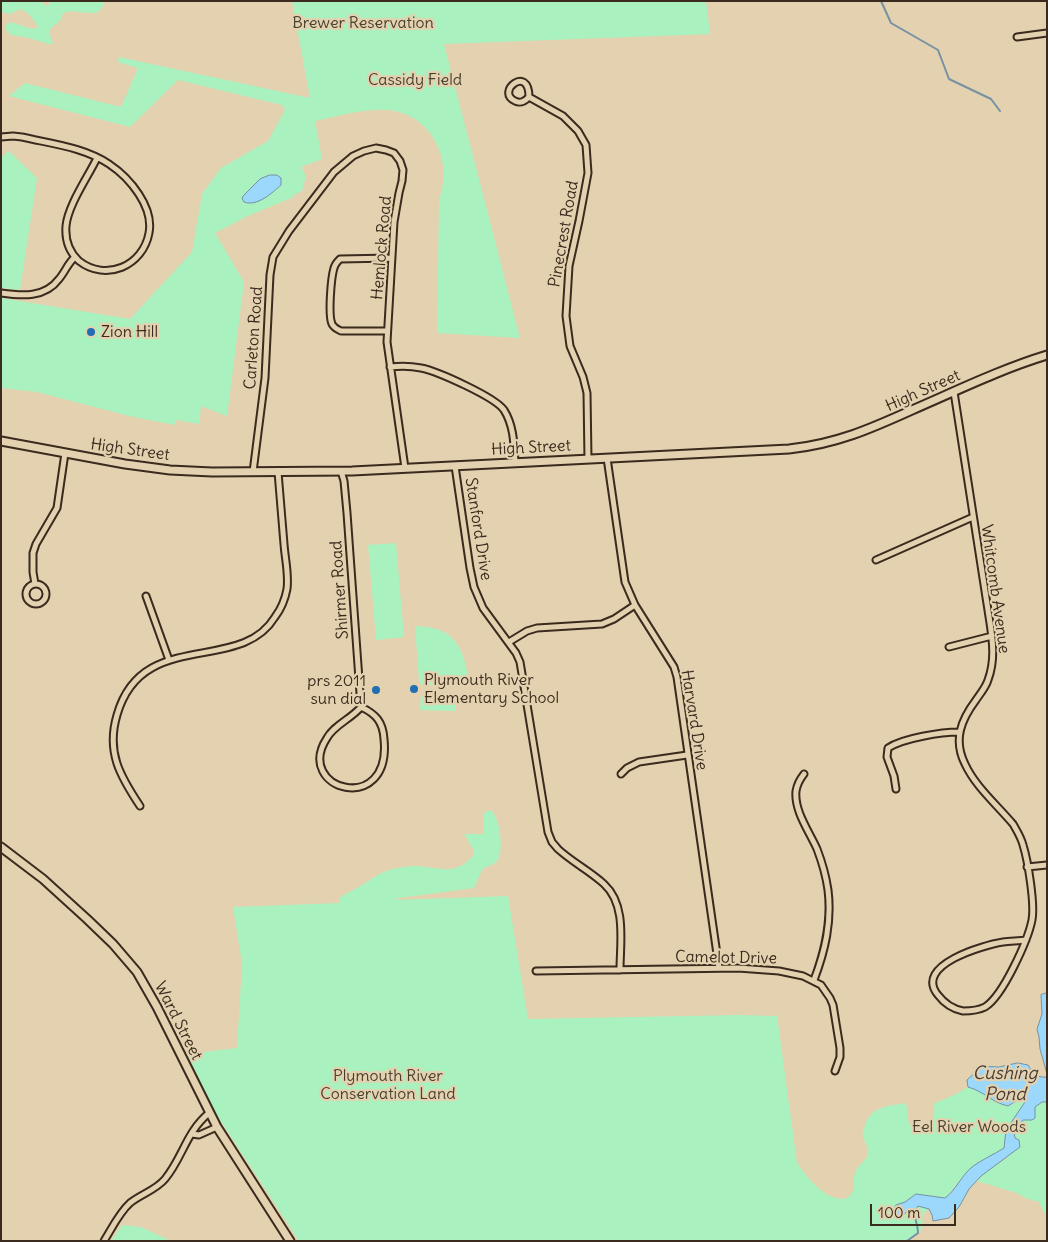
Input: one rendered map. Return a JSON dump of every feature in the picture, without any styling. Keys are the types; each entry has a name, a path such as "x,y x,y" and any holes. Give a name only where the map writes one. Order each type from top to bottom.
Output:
{"main road":[{"name":"High Street","path":"1,441 153,468 253,472 341,471 789,449 820,445 870,429 1047,354"},
{"name":"Ward Street","path":"1,848 43,879 114,944 127,959 146,986 217,1127 290,1241"}],"street":[{"path":"1017,37 1047,33"},
{"name":"Pinecrest Road","path":"520,81 525,83 529,88 529,97 523,102 512,100 509,94 513,83 520,81"},
{"name":"Pinecrest Road","path":"529,97 563,116 578,131 586,145 588,173 580,221 569,266 566,316 570,346 587,393 588,459"},
{"path":"1,137 22,137 81,150 98,158 116,170 137,192 147,212 149,233 140,254 133,261 123,268 107,271 89,267 75,257 67,241 67,220 98,158"},
{"name":"Hemlock Road","path":"302,214 334,172 347,160 360,152 372,148 383,148 390,151 400,161 403,176 395,214 387,331 390,367 405,468"},
{"name":"Carleton Road","path":"253,472 265,378 271,265 273,257 282,241 302,214"},
{"path":"1,293 28,295 44,292 60,279 71,260 75,257"},
{"path":"387,331 341,331 335,328 330,316 332,277 334,267 340,259 392,258"},
{"path":"390,367 421,368 452,380 500,404 510,423 515,463"},
{"name":"Whitcomb Avenue","path":"954,392 994,656 988,682 964,718 959,732"},
{"path":"35,584 32,561 33,553 36,544 57,508 66,453"},
{"name":"Harvard Drive","path":"607,458 622,568 628,592 674,667 719,968"},
{"name":"Stanford Drive","path":"455,466 474,587 483,608 509,642 520,662 548,832 552,842 558,849 604,884 614,896 620,922 620,970"},
{"name":"Shirmer Road","path":"341,471 344,481 347,512 361,707"},
{"path":"140,806 125,783 116,762 113,741 115,722 123,699 130,688 149,669 169,660 248,641 259,635 274,619 285,598 287,578 278,472"},
{"path":"876,560 973,517"},
{"path":"35,584 41,586 46,594 44,600 38,604 29,601 26,596 27,589 35,584"},
{"path":"146,596 169,660"},
{"path":"509,642 527,631 537,628 602,624 614,619 635,605"},
{"path":"949,647 992,636"},
{"path":"361,707 373,712 381,725 385,746 384,761 380,772 371,781 358,787 341,787 330,781 326,776 321,762 322,751 328,735 361,707"},
{"path":"896,789 894,776 887,757 888,748 904,741 959,732 960,747 965,764 974,779 1013,824 1023,845 1032,914 1026,940 998,993 986,1006 971,1011 957,1009 943,1001 934,988 933,982 936,972 958,956 989,945 1026,940"},
{"path":"621,774 627,768 639,762 687,755"},
{"path":"804,774 796,790 797,803 827,880 829,921 826,944 814,980 826,992 833,1006 840,1048 840,1057 835,1071"},
{"path":"1027,867 1047,865"},
{"name":"Camelot Drive","path":"536,971 719,968 779,971 814,980"},
{"path":"104,1241 131,1203 163,1181 192,1134 194,1127 209,1113"},
{"path":"192,1134 199,1135 217,1127"}],"green space":[{"path":"1,1 42,1 43,4 48,6 50,1 104,1 104,5 98,12 63,13 60,21 49,32 53,44 49,44 11,35 6,30 6,25 11,22 32,29 38,27 26,12 20,9 10,14 1,12"},
{"path":"292,1 706,1 710,34 444,44 520,338 437,333 439,200 444,170 441,155 436,142 417,120 403,113 388,110 370,110 315,121 322,159 301,167 306,176 302,191 294,195 294,197 250,215 215,233 244,282 227,416 201,406 199,424 176,420 175,425 129,416 37,392 1,388 1,298 130,319 192,252 202,194 221,168 268,141 285,110 282,105 178,80 130,127 9,96 25,83 121,107 138,68 118,62 119,57 310,98"},
{"path":"9,151 37,178 20,290 1,288 1,157"},
{"path":"396,543 404,637 376,640 368,545"},
{"path":"415,626 439,630 455,641 464,658 469,681 424,686 419,682"},
{"path":"421,696 456,697 456,711 420,710"},
{"name":"Plymouth River Conservation Land","path":"491,810 499,828 501,844 499,858 496,862 482,870 474,888 395,900 508,896 528,1019 777,1016 797,1163 817,1187 830,1196 837,1198 845,1199 852,1192 855,1173 868,1154 863,1133 868,1119 876,1110 887,1106 906,1103 909,1124 915,1127 925,1127 934,1116 933,1104 968,1087 979,1091 994,1102 1012,1105 1024,1096 1027,1099 1006,1130 1004,1148 971,1171 944,1198 916,1194 905,1202 896,1205 902,1216 918,1206 929,1209 923,1216 922,1229 907,1241 299,1241 216,1114 187,1054 237,1048 242,964 233,907 340,903 339,899 343,895 389,870 413,866 446,869 459,867 473,856 473,849 464,834 484,834 484,813"},
{"name":"Eel River Woods","path":"1042,1102 1047,1102 1047,1218 1039,1202 977,1181 988,1170 1006,1159 1015,1138 1014,1132 1023,1120 1032,1120 1035,1107"},
{"path":"122,1225 141,1227 171,1241 111,1241"}],"water":[{"path":"270,175 277,175 281,178 281,185 259,201 254,203 244,202 242,198 244,195 260,179"},
{"name":"Cushing Pond","path":"1047,993 1047,1074 1037,1029 1042,1014 1041,995"},
{"name":"Cushing Pond","path":"1018,1063 1028,1065 1037,1076 1047,1077 1047,1102 1042,1102 1035,1107 1035,1118 1023,1120 1014,1132 1015,1138 1019,1140 1020,1147 981,1176 969,1189 959,1207 949,1218 933,1221 929,1209 918,1206 914,1213 908,1211 902,1216 897,1216 893,1210 896,1205 905,1202 916,1194 945,1198 972,1167 1004,1148 1006,1130 1027,1099 1024,1096 1008,1106 968,1087 967,1080 977,1071 978,1066 998,1067"}],"waterway":[{"path":"881,1 891,23 938,50 949,79 991,99 1000,111"},
{"path":"907,1241 918,1233 914,1212"}],"place":[{"name":"Zion Hill","path":"91,332"},
{"name":"Plymouth River Elementary School","path":"414,689"},
{"name":"prs 2011 sun dial","path":"376,690"}],"park label":[{"name":"Brewer Reservation","path":"363,23"},
{"name":"Cassidy Field","path":"415,80"}]}
